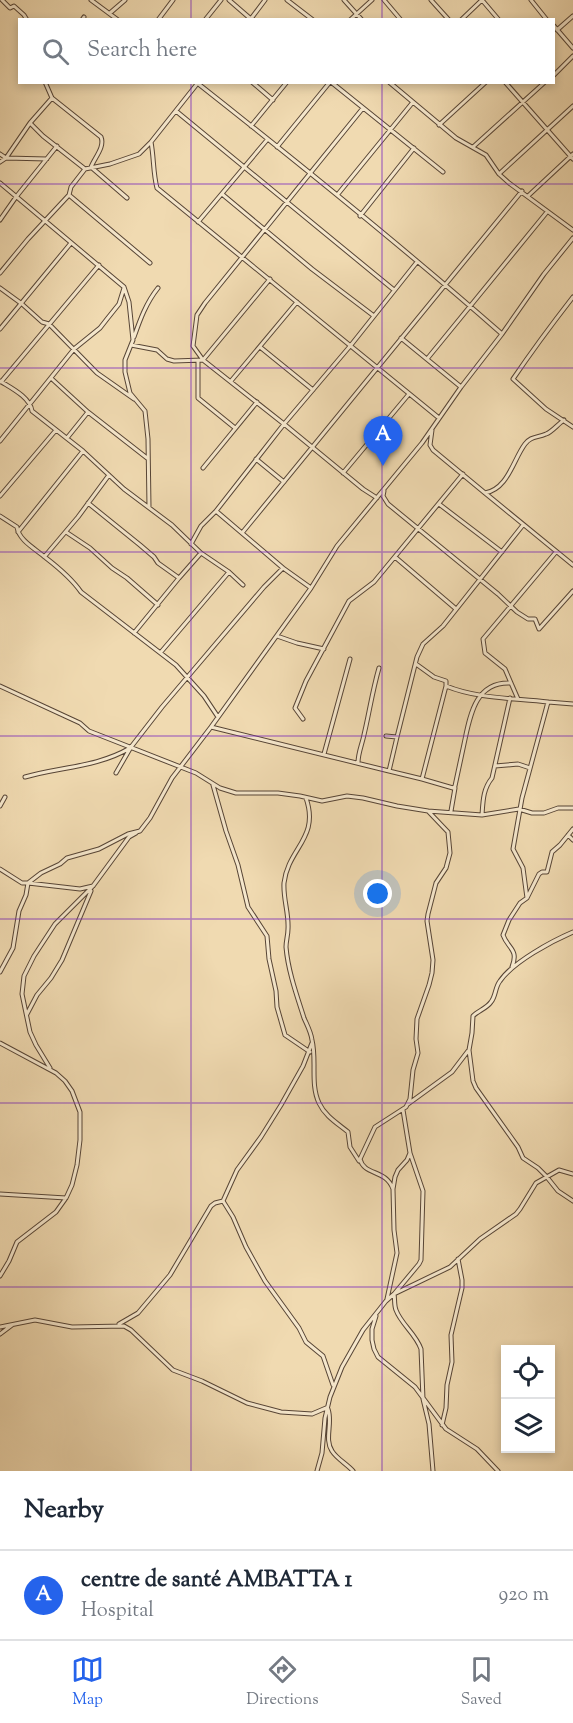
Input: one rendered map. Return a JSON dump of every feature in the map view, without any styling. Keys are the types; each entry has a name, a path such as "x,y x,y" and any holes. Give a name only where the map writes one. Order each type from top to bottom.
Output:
{"street":[{"path":"2,0 10,8 14,6 25,18"},
{"path":"110,13 125,0"},
{"path":"160,18 173,0"},
{"path":"207,18 221,0"},
{"path":"230,0 250,18"},
{"path":"252,18 266,0"},
{"path":"287,0 310,18"},
{"path":"344,0 360,18"},
{"path":"352,18 372,0"},
{"path":"384,0 399,18"},
{"path":"431,0 447,18"},
{"path":"463,18 482,0 497,18"},
{"path":"93,1 116,18"},
{"path":"533,1 546,18"},
{"path":"557,30 573,16"},
{"path":"555,27 573,48"},
{"path":"555,74 573,56"},
{"path":"46,84 52,98 101,137 101,146 91,167"},
{"path":"0,273 69,195 85,168 110,164 139,154 196,84"},
{"path":"198,84 338,195 502,334"},
{"path":"254,84 273,100"},
{"path":"250,126 285,84"},
{"path":"277,147 329,84"},
{"path":"333,84 443,172"},
{"path":"392,84 456,138 486,155 499,174 573,230"},
{"path":"439,125 484,84"},
{"path":"507,84 572,156 528,196"},
{"path":"473,147 543,84"},
{"path":"0,162 6,158 30,123 52,98"},
{"path":"338,195 413,102"},
{"path":"499,174 573,106"},
{"path":"363,108 197,315 193,346 203,360 377,498"},
{"path":"176,111 394,290"},
{"path":"30,123 85,168"},
{"path":"198,222 267,140"},
{"path":"151,142 154,159 153,175 157,188 439,418"},
{"path":"0,220 57,146"},
{"path":"360,216 414,148"},
{"path":"0,154 6,158 47,159"},
{"path":"91,167 127,198"},
{"path":"0,183 124,287 129,302 133,340"},
{"path":"242,533 522,191"},
{"path":"222,194 312,269 374,316"},
{"path":"69,195 150,263"},
{"path":"427,359 547,212"},
{"path":"51,1070 30,1032 22,994 24,976 34,956 55,924 93,886 129,837 140,831 150,818 172,778 211,728 311,588 337,546 433,427 538,282 573,238"},
{"path":"0,330 72,243"},
{"path":"191,544 201,526 216,512 284,424 417,262"},
{"path":"99,265 1,381 31,405 32,411 83,451 124,489 172,525 201,553 243,585"},
{"path":"203,360 270,279"},
{"path":"0,441 52,379 74,348 107,320 123,296 124,287"},
{"path":"0,288 42,322 49,324 97,373 139,403"},
{"path":"149,507 147,420 145,411 130,393 125,360 144,309 158,288"},
{"path":"573,297 546,330 513,380 546,409 573,427"},
{"path":"231,381 297,302"},
{"path":"402,338 461,387"},
{"path":"131,345 157,350 167,359 174,361 203,360"},
{"path":"260,347 313,390"},
{"path":"198,360 198,398 235,428"},
{"path":"52,379 88,412 148,458"},
{"path":"343,473 410,393"},
{"path":"203,468 257,402"},
{"path":"67,438 88,412"},
{"path":"485,493 492,492 507,477 525,444 532,437 546,434 564,420"},
{"path":"433,427 430,445 433,450 573,565"},
{"path":"0,496 56,430"},
{"path":"0,431 4,435"},
{"path":"18,532 83,451"},
{"path":"256,459 284,482"},
{"path":"303,719 295,708 306,681 349,601 374,582 463,474"},
{"path":"45,556 109,475"},
{"path":"386,487 382,496 386,501 517,612 528,619 535,619 539,629 573,591"},
{"path":"88,503 123,533 140,544 158,563 179,579"},
{"path":"440,504 502,552"},
{"path":"216,512 283,568 311,588"},
{"path":"0,516 17,527 18,532 32,548 45,556 75,583 81,592 161,652 188,676 218,717"},
{"path":"389,771 416,663 423,644 443,626 523,525"},
{"path":"66,532 90,548 158,605"},
{"path":"518,699 505,669 485,652 483,639 556,552"},
{"path":"134,633 201,553"},
{"path":"394,557 456,609"},
{"path":"116,773 162,707 264,587 283,568"},
{"path":"161,652 229,573"},
{"path":"276,636 324,649"},
{"path":"324,754 350,658"},
{"path":"416,663 434,677 446,681 422,779"},
{"path":"358,763 379,668"},
{"path":"451,812 470,716 480,696 495,684 511,683"},
{"path":"0,686 80,723 89,731 196,773 236,794 278,793 322,801 347,796 428,811 482,815 519,809 532,813 544,813 558,808 573,808"},
{"path":"446,686 463,693 480,696 573,704"},
{"path":"482,815 483,795 492,778 510,698"},
{"path":"527,898 523,868 513,849 519,809 548,702"},
{"path":"211,728 324,754 453,788 455,786"},
{"path":"386,736 397,737"},
{"path":"25,777 97,763 132,747"},
{"path":"495,766 518,764 530,768"},
{"path":"212,783 238,865 248,907 267,936 277,1007 285,1035 311,1052 316,1070 314,1092 327,1115 348,1132 350,1147 366,1169 389,1180 393,1189"},
{"path":"0,806 5,797"},
{"path":"117,1325 135,1315 150,1298 175,1267 211,1206 223,1201 237,1170 261,1137 311,1052 313,1041 288,962 286,944 288,929 284,893 287,868 306,836 310,816 306,798"},
{"path":"408,1104 418,1053 416,1035 418,1014 432,973 433,960 428,914 436,883 446,868 450,853 448,832 428,811"},
{"path":"511,968 515,955 503,933 520,903 527,898 539,874 547,872 552,852 573,829"},
{"path":"0,972 13,948 19,911 28,883 67,858 99,849 128,834 140,831"},
{"path":"568,835 573,840"},
{"path":"0,869 22,883 80,889 93,886"},
{"path":"26,1015 63,960 93,886"},
{"path":"573,932 511,968 498,984 490,1004 472,1016 469,1050 476,1088 518,1147 523,1158 538,1168 558,1191 573,1201"},
{"path":"0,1043 51,1070 65,1081 81,1112 77,1166 66,1198 56,1212 17,1242 0,1276"},
{"path":"360,1161 375,1127 403,1110 452,1072 469,1050"},
{"path":"318,1470 327,1407 342,1367 363,1330 421,1260 423,1191 410,1154 403,1110"},
{"path":"386,1301 397,1253 393,1189 396,1174 410,1154"},
{"path":"394,1294 450,1267 480,1239 516,1214 536,1183 546,1176 559,1170 573,1174"},
{"path":"0,1194 66,1198"},
{"path":"223,1201 233,1216 246,1247 265,1281 299,1328 306,1342 323,1356 333,1387"},
{"path":"442,1425 447,1408 447,1385 452,1362 451,1335 462,1288 458,1259"},
{"path":"394,1294 396,1310 421,1349 423,1400 429,1424 434,1471"},
{"path":"376,1314 372,1340 378,1357 415,1387 442,1425 477,1449 498,1471"},
{"path":"0,1327 35,1320 65,1326 124,1326 173,1370 247,1403 281,1412 312,1414 319,1413 327,1407"},
{"path":"0,1334 13,1324"},
{"path":"327,1407 331,1450 353,1471"}],"place":[{"name":"centre de santé AMBATTA 1","path":"383,466"}]}
